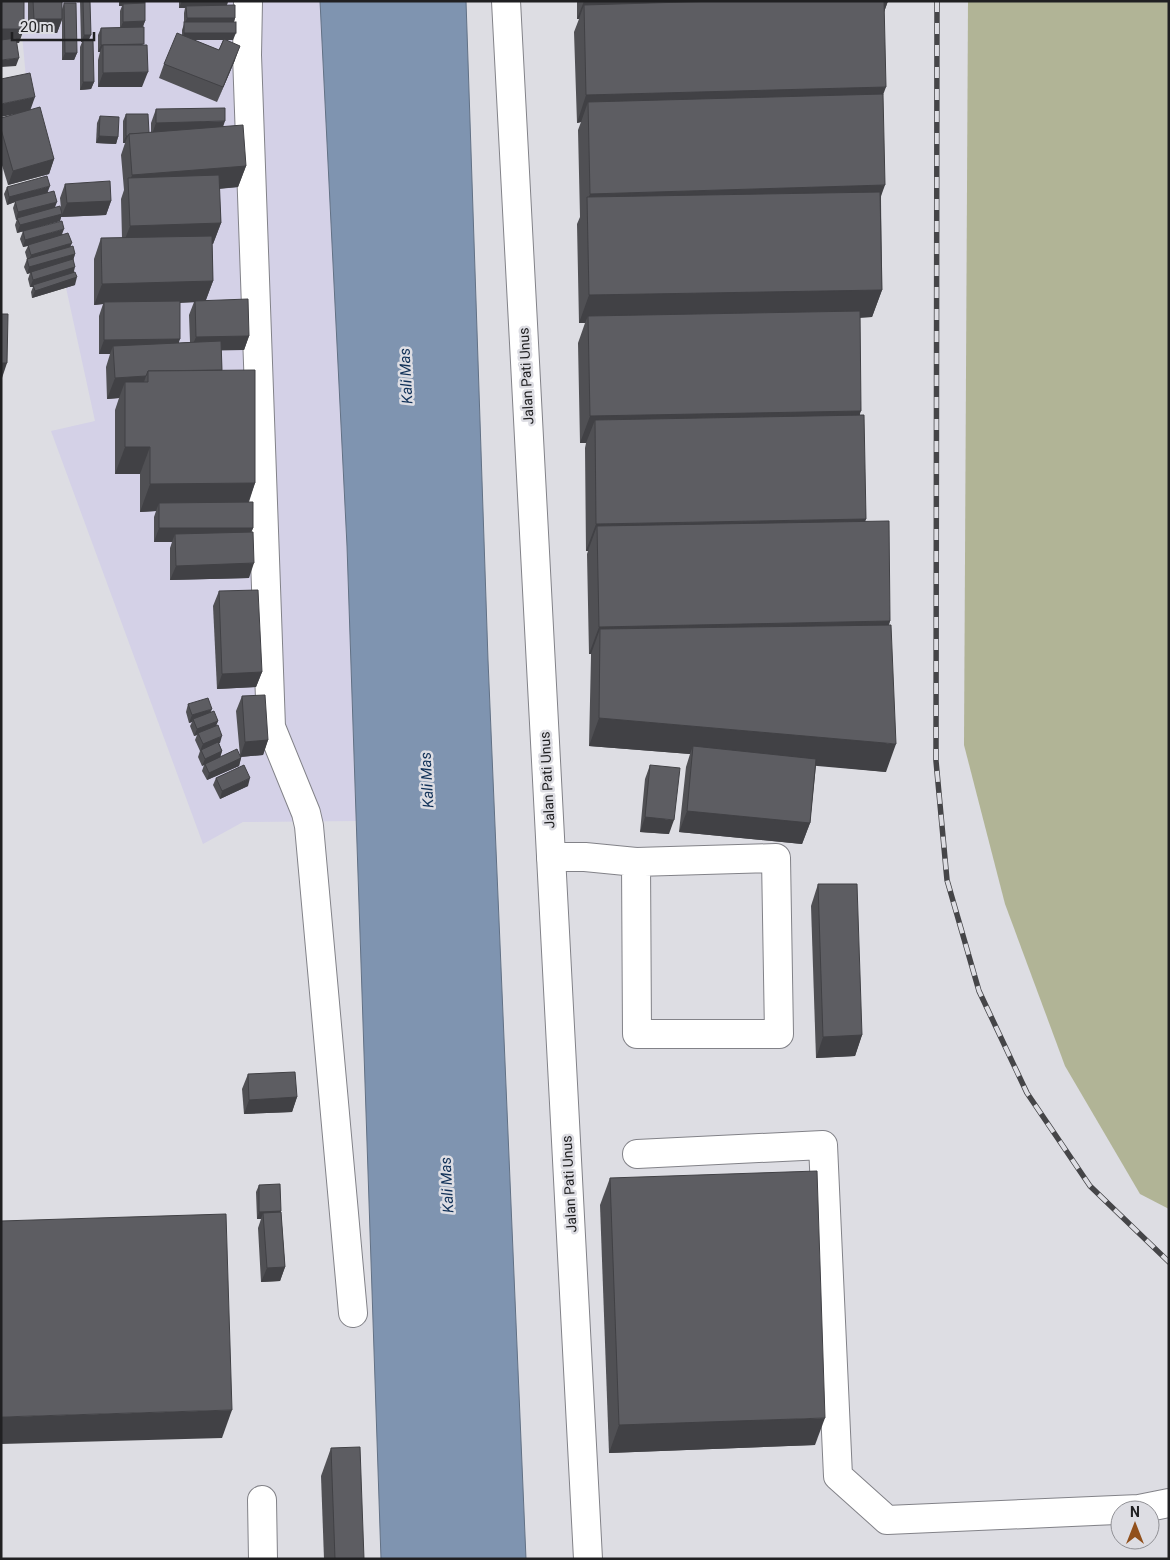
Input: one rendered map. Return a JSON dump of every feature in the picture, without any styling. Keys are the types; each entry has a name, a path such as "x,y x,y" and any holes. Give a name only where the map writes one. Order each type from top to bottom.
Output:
{"street":[{"path":"248,1 248,75 271,727 306,813 309,826 353,1313"},
{"name":"Jalan Pati Unus","path":"506,1 588,1559"},
{"path":"551,857 585,857 636,862 776,858 779,1034 637,1034 636,862"},
{"path":"637,1154 823,1145 838,1476 887,1520 1139,1509 1169,1503"},
{"path":"262,1500 263,1559"}],"shaded area":[{"path":"19,1 320,1 347,546 356,821 243,822 203,844 51,431 95,421 30,122"}],"green space":[{"path":"968,1 1169,1 1169,1209 1140,1194 1065,1066 1005,904 964,745"}],"water":[{"name":"Kali Mas","path":"320,1 466,1 488,660 526,1559 381,1559 347,546"}],"building":[{"path":"1,1 24,1 24,29 1,29"},
{"path":"33,1 62,1 62,19 34,19"},
{"path":"83,1 90,1 91,35 84,35"},
{"path":"718,1 884,1 886,87 586,95 584,5"},
{"path":"64,3 76,3 77,53 65,53"},
{"path":"145,3 145,21 123,22 123,4"},
{"path":"235,5 235,18 187,18 186,6"},
{"path":"184,22 236,22 236,33 184,33"},
{"path":"144,27 144,44 101,45 101,28"},
{"path":"177,33 219,50 224,39 240,46 223,87 164,64"},
{"path":"16,38 19,58 1,60 1,40"},
{"path":"83,40 93,40 94,82 83,82"},
{"path":"103,45 147,45 148,72 103,73"},
{"path":"30,73 35,97 1,104 1,79"},
{"path":"883,94 885,185 590,194 588,102"},
{"path":"40,107 54,159 13,171 1,129 1,118"},
{"path":"225,108 225,121 156,123 156,109"},
{"path":"126,114 148,114 149,133 129,134 126,136"},
{"path":"100,116 119,117 118,137 99,136"},
{"path":"243,125 246,166 132,175 129,134"},
{"path":"219,175 221,223 130,226 128,178"},
{"path":"47,176 50,186 9,197 7,187"},
{"path":"110,181 111,201 67,203 65,184"},
{"path":"54,191 57,202 18,212 15,201"},
{"path":"880,192 882,290 589,295 587,197"},
{"path":"60,206 62,214 20,225 17,218"},
{"path":"62,221 64,229 25,240 23,231"},
{"path":"68,233 72,243 31,255 28,245"},
{"path":"212,236 213,281 102,284 101,238"},
{"path":"73,246 75,254 29,267 27,259"},
{"path":"73,259 75,267 33,280 31,272"},
{"path":"75,272 77,277 35,291 33,285"},
{"path":"248,299 249,336 196,337 195,301"},
{"path":"180,301 180,339 104,340 104,302"},
{"path":"860,311 861,411 590,416 588,316"},
{"path":"1,314 8,314 7,363 1,363"},
{"path":"221,341 222,370 148,371 146,376 115,378 113,346"},
{"path":"255,370 255,483 150,484 150,447 125,447 125,382 148,382 148,371"},
{"path":"864,415 866,519 596,524 595,420"},
{"path":"253,502 253,528 159,528 159,503"},
{"path":"889,521 890,621 599,627 597,526"},
{"path":"253,532 254,563 176,566 175,534"},
{"path":"258,590 262,672 222,674 219,591"},
{"path":"891,625 896,744 599,718 600,629"},
{"path":"265,695 268,740 245,742 242,696"},
{"path":"208,698 212,709 192,715 188,704"},
{"path":"214,711 218,721 197,729 193,719"},
{"path":"218,725 222,736 203,744 198,733"},
{"path":"218,742 222,751 205,759 201,750"},
{"path":"693,746 816,759 810,823 687,811"},
{"path":"237,749 241,758 209,773 205,764"},
{"path":"244,765 250,778 222,791 216,778"},
{"path":"650,765 680,768 674,820 645,817"},
{"path":"818,884 857,884 862,1035 823,1037"},
{"path":"295,1072 297,1097 249,1100 248,1074"},
{"path":"817,1171 825,1418 619,1425 610,1178"},
{"path":"280,1184 281,1211 259,1212 259,1185"},
{"path":"281,1212 285,1267 267,1268 263,1213"},
{"path":"226,1214 232,1410 1,1417 1,1221"},
{"path":"360,1447 364,1559 335,1559 331,1448"}],"railway":[{"path":"937,1 936,761 947,880 979,991 1027,1093 1090,1186 1169,1262"}]}
